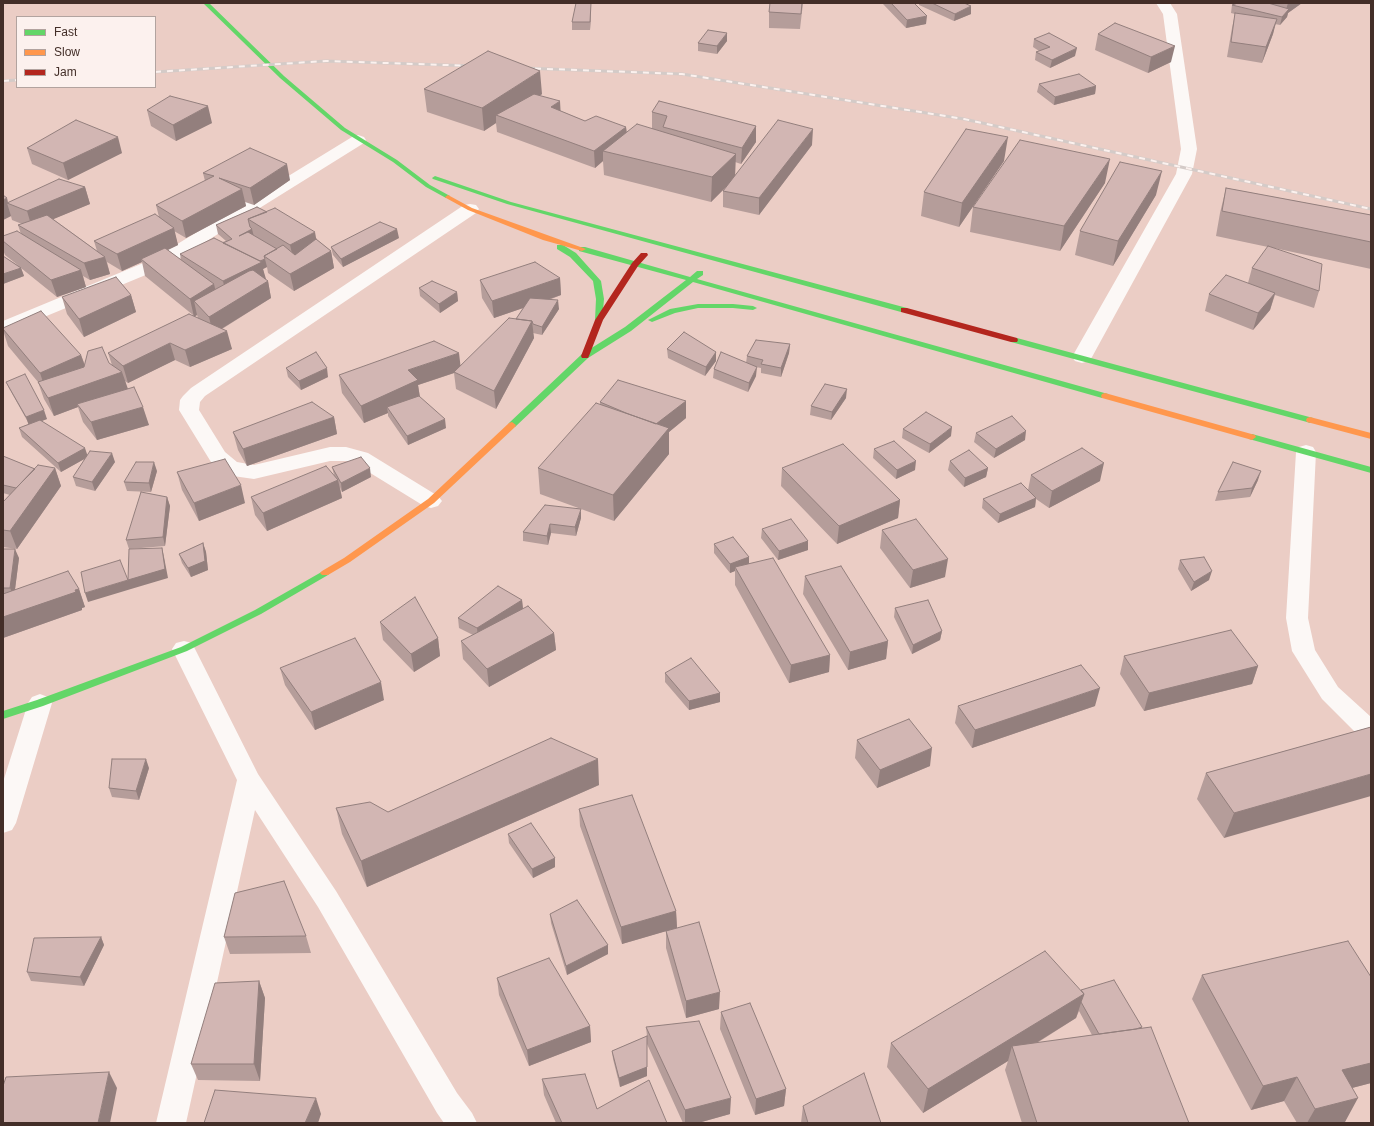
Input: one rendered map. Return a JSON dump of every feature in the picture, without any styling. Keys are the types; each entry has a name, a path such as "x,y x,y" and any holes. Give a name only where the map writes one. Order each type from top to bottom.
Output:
{"main road":[{"path":"206,3 250,44 282,77 343,129 358,140 395,161 433,178 509,203 1371,436"},
{"path":"395,161 428,186 470,209 546,238 635,265 1371,470"},
{"path":"546,238 573,255 597,280 600,299 599,320"},
{"path":"585,356 599,320 635,265 655,243"},
{"path":"3,715 40,703 184,648 258,612 347,560 431,501 585,356 628,329 692,280 713,258"},
{"path":"628,329 673,311 698,306 733,306 820,317"}],"street":[{"path":"1082,357 1184,174 1189,149 1170,7"},
{"path":"3,328 159,263 358,140"},
{"path":"431,501 361,458 346,454 330,454 254,472 240,471 230,467 218,456 189,410 190,400 198,392 470,209"},
{"path":"1306,452 1297,618 1304,651 1330,693 1371,732"},
{"path":"184,648 249,780 327,899 448,1103 462,1123"},
{"path":"3,823 40,703"},
{"path":"171,1123 249,780"}],"building":[{"path":"576,3 591,3 590,22 572,22"},
{"path":"770,3 802,3 801,14 769,12"},
{"path":"891,3 914,3 927,16 907,20"},
{"path":"932,3 964,3 971,6 955,14"},
{"path":"1238,3 1268,3 1289,9 1282,17 1232,5"},
{"path":"1235,13 1277,19 1266,47 1231,42"},
{"path":"1115,23 1175,46 1151,57 1098,34"},
{"path":"708,30 727,33 717,46 698,43"},
{"path":"1049,33 1077,48 1052,60 1036,52 1050,47 1034,39"},
{"path":"488,51 540,71 482,108 424,89"},
{"path":"1079,74 1096,86 1055,97 1039,84"},
{"path":"534,94 560,101 551,107 585,121 596,116 626,127 594,151 496,115"},
{"path":"170,96 208,106 173,125 147,110"},
{"path":"659,101 756,126 742,148 663,127 667,116 652,112"},
{"path":"76,120 118,137 63,163 27,148"},
{"path":"778,120 813,129 759,198 723,191"},
{"path":"637,124 736,154 712,177 603,151"},
{"path":"966,129 1008,137 962,203 924,192"},
{"path":"1020,140 1110,159 1064,226 973,207"},
{"path":"250,148 287,164 250,188 219,178 242,189 182,221 156,205 214,176 203,173"},
{"path":"1120,162 1162,171 1118,241 1080,231"},
{"path":"59,179 85,187 27,211 7,203"},
{"path":"1226,188 1371,215 1371,242 1222,211"},
{"path":"257,207 267,212 248,219 252,229 239,236 248,232 277,249 264,256 265,259 260,261 223,243 232,239 216,225"},
{"path":"275,208 315,232 290,245 248,219"},
{"path":"155,214 174,228 117,254 94,241"},
{"path":"47,215 105,257 84,263 18,225"},
{"path":"380,222 397,229 341,259 331,247"},
{"path":"17,231 81,270 51,280 3,241 3,236"},
{"path":"214,238 262,262 223,281 180,254"},
{"path":"316,239 331,251 290,274 264,256 283,245 295,255"},
{"path":"1268,246 1322,264 1319,291 1252,268"},
{"path":"165,248 214,284 190,299 141,259"},
{"path":"3,256 21,268 3,274"},
{"path":"535,262 560,278 492,301 480,280"},
{"path":"253,270 268,281 209,317 194,301 249,271"},
{"path":"1226,275 1275,293 1258,313 1209,294"},
{"path":"116,277 131,295 79,319 62,297"},
{"path":"432,281 457,292 439,304 419,288"},
{"path":"530,298 558,300 542,327 533,324 532,321 516,319"},
{"path":"41,311 81,355 40,373 3,328"},
{"path":"189,314 227,331 185,350 170,343 123,366 108,353"},
{"path":"509,318 532,321 494,391 454,372"},
{"path":"684,332 716,352 706,367 667,349"},
{"path":"756,340 790,344 781,368 761,364 763,360 747,356"},
{"path":"434,341 459,353 408,370 418,380 361,406 339,375"},
{"path":"102,347 109,363 122,372 48,398 38,382 84,367 88,351"},
{"path":"316,352 327,368 299,381 286,368"},
{"path":"721,352 757,367 749,383 714,369"},
{"path":"25,374 44,410 26,417 6,382"},
{"path":"618,380 686,401 656,424 600,402"},
{"path":"825,384 847,389 832,412 811,406"},
{"path":"134,387 143,407 91,422 77,404"},
{"path":"419,396 445,419 407,436 387,407"},
{"path":"312,402 334,417 243,449 233,432"},
{"path":"596,403 669,428 613,495 538,468"},
{"path":"926,412 952,427 930,444 903,429"},
{"path":"1012,416 1026,431 996,449 976,433"},
{"path":"40,420 85,448 58,463 19,428"},
{"path":"894,441 916,461 897,470 874,449"},
{"path":"843,444 900,500 839,526 782,468"},
{"path":"1082,448 1104,463 1052,491 1031,475"},
{"path":"969,450 988,468 965,478 950,461"},
{"path":"90,451 112,453 92,482 73,477"},
{"path":"3,456 35,469 16,488 3,485"},
{"path":"361,457 370,468 341,483 332,467"},
{"path":"225,459 241,485 194,503 177,472"},
{"path":"136,462 154,462 149,483 124,482"},
{"path":"1233,462 1261,471 1252,488 1218,492"},
{"path":"38,465 55,468 10,531 3,530 3,502"},
{"path":"326,466 338,480 263,513 251,497"},
{"path":"1021,483 1036,498 1000,514 983,499"},
{"path":"141,492 167,497 163,537 126,540"},
{"path":"545,505 581,509 575,527 550,524 547,536 523,532"},
{"path":"791,519 808,541 779,551 762,529"},
{"path":"916,519 948,559 913,570 882,530"},
{"path":"733,537 749,557 730,564 714,544"},
{"path":"203,543 205,561 188,568 179,554"},
{"path":"162,548 165,569 128,580 129,549"},
{"path":"3,549 15,549 10,588 3,588"},
{"path":"1204,557 1212,571 1194,582 1180,560"},
{"path":"773,558 830,655 791,665 735,567"},
{"path":"120,560 128,580 85,593 81,572"},
{"path":"841,566 888,641 850,652 805,576"},
{"path":"68,571 79,589 75,590 76,592 3,617 3,594"},
{"path":"498,586 522,600 477,628 458,618"},
{"path":"415,597 438,638 411,654 380,622"},
{"path":"928,600 942,631 913,645 895,608"},
{"path":"528,606 554,633 487,669 461,641"},
{"path":"1231,630 1258,666 1149,693 1124,656"},
{"path":"355,638 381,682 311,712 280,668"},
{"path":"691,658 720,693 689,701 665,673"},
{"path":"1081,665 1100,688 975,730 958,706"},
{"path":"909,719 932,748 880,770 857,740"},
{"path":"1371,727 1371,774 1234,813 1206,773"},
{"path":"551,738 598,759 361,861 336,808 370,802 388,812"},
{"path":"112,759 146,759 136,791 109,788"},
{"path":"632,795 676,911 621,927 579,809"},
{"path":"531,823 555,858 532,869 508,834"},
{"path":"284,881 306,936 224,937 235,893"},
{"path":"577,900 608,945 566,966 550,914"},
{"path":"699,922 720,992 686,1001 666,931"},
{"path":"101,937 80,977 27,972 34,938"},
{"path":"1348,941 1371,977 1371,1063 1342,1070 1358,1098 1315,1109 1297,1077 1263,1086 1202,975"},
{"path":"1045,951 1084,994 928,1089 891,1043"},
{"path":"549,958 590,1026 527,1050 497,978"},
{"path":"1114,980 1142,1027 1099,1034 1081,1002 1084,994 1081,990"},
{"path":"259,981 254,1064 191,1064 215,983"},
{"path":"750,1003 786,1089 756,1099 721,1012"},
{"path":"699,1021 731,1098 685,1110 646,1027"},
{"path":"1151,1027 1189,1123 1037,1123 1012,1046"},
{"path":"647,1036 647,1067 619,1078 612,1051"},
{"path":"109,1072 98,1123 3,1123 3,1086 6,1077"},
{"path":"864,1073 881,1123 808,1123 803,1106"},
{"path":"585,1074 597,1109 649,1080 667,1123 562,1123 542,1079"},
{"path":"215,1090 316,1098 305,1123 204,1123"}],"railway":[{"path":"156,72 326,61 475,66"},
{"path":"523,68 682,74 964,119 1371,209"},
{"path":"3,81 16,80"}],"traffic: fast":[{"path":"206,3 282,77 343,129 395,161 428,186 448,197"},
{"path":"435,178 509,203 904,310"},
{"path":"560,247 573,255 597,281 600,299 599,320"},
{"path":"582,249 1105,396"},
{"path":"512,425 585,356 628,329 700,273"},
{"path":"652,320 673,311 698,306 733,306 753,308"},
{"path":"1014,340 1310,420"},
{"path":"1252,437 1371,470"},
{"path":"3,715 40,703 184,649 258,612 325,573"}],"traffic: slow":[{"path":"448,197 470,209 546,238 582,249"},
{"path":"1105,396 1252,437"},
{"path":"1310,420 1371,436"},
{"path":"325,573 347,560 431,501 512,425"}],"traffic: jam":[{"path":"585,356 599,320 635,265 644,255"},
{"path":"904,310 1014,340"}]}
